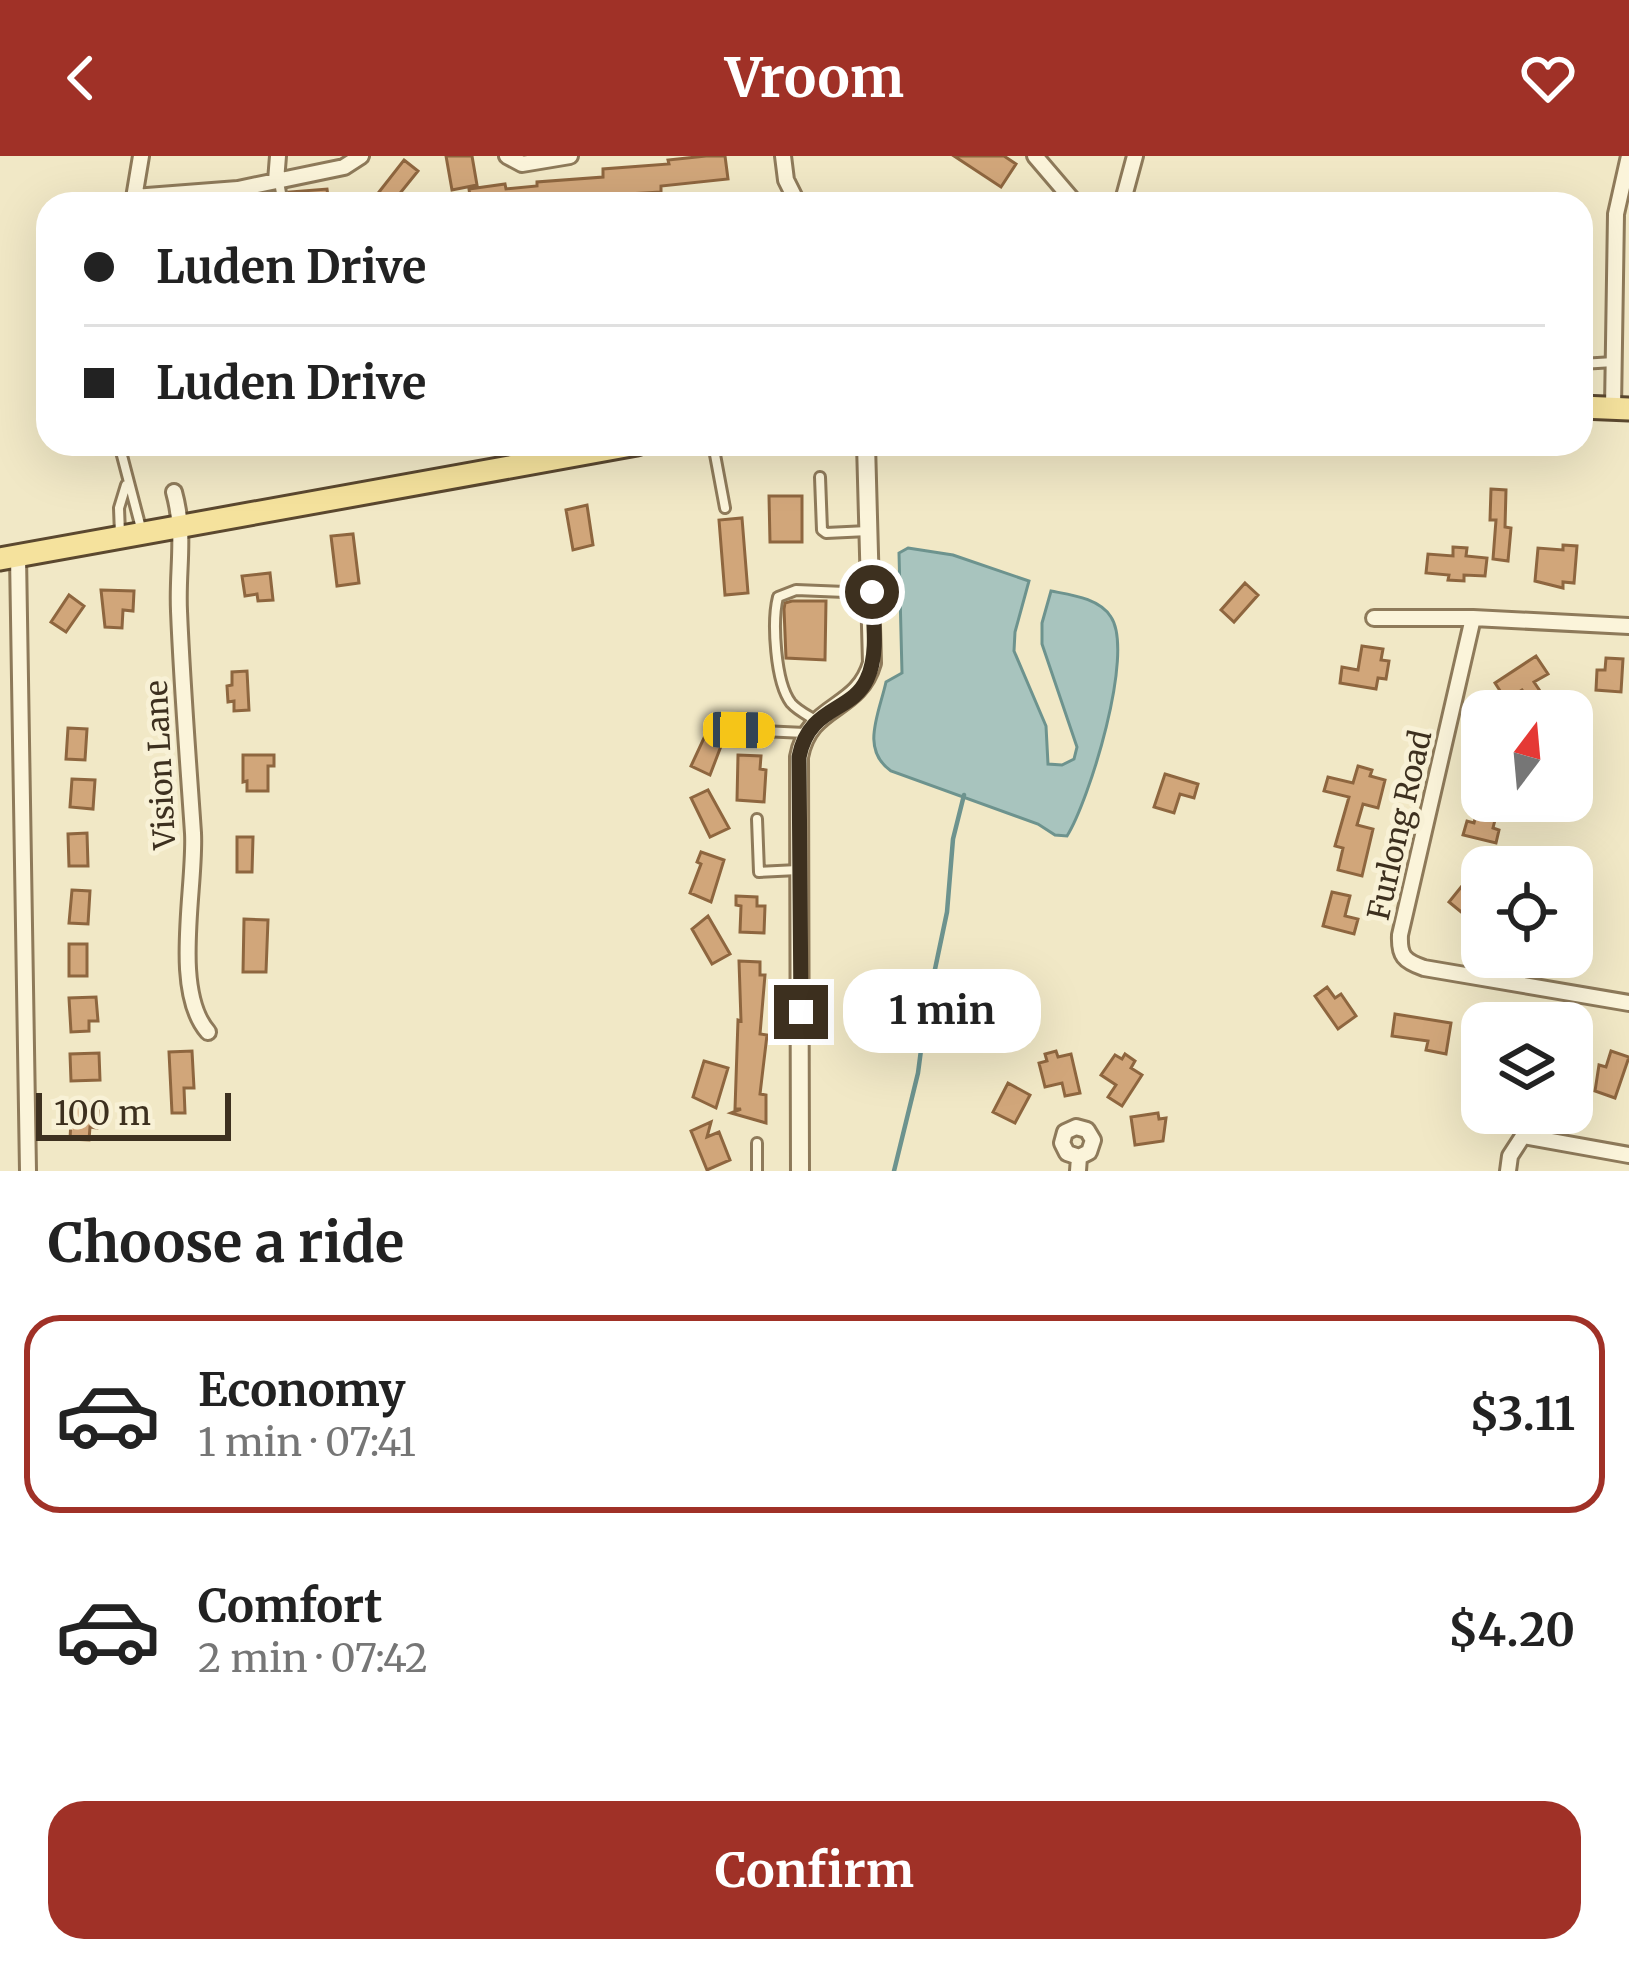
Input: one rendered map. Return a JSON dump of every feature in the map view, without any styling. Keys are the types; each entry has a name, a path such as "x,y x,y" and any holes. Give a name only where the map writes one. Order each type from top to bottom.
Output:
{"main road":[{"path":"9,558 571,456"}],"street":[{"path":"134,192 141,156"},
{"path":"278,156 278,181"},
{"path":"208,192 344,167 361,156"},
{"path":"507,156 523,164 570,156"},
{"path":"783,156 792,192"},
{"path":"1035,156 1066,192"},
{"path":"1127,192 1135,156"},
{"path":"1621,409 1618,195 1629,156"},
{"path":"800,1171 799,757 811,727 860,691 867,679 874,645 866,456"},
{"name":"Vision Lane","path":"174,492 183,526 178,589 193,833 188,960 196,1010 208,1032"},
{"path":"9,558 28,1171"},
{"path":"1374,618 1629,626"},
{"name":"Furlong Road","path":"1473,618 1447,741 1428,799 1400,935 1401,954 1406,962 1424,968 1629,1003"},
{"path":"1508,1171 1510,1156 1522,1136 1629,1154"}],"lane":[{"path":"278,181 280,192"},
{"path":"121,456 131,536"},
{"path":"715,456 725,508"},
{"path":"820,477 822,530 869,531"},
{"path":"126,483 119,508 131,536"},
{"path":"811,727 787,694 778,657 778,597 796,590 872,592"},
{"path":"739,730 811,727"},
{"path":"758,819 759,872 799,869"},
{"path":"757,1143 757,1171"}],"water":[{"path":"908,548 953,555 1029,581 1014,651 1046,726 1048,764 1062,765 1074,759 1077,747 1042,644 1051,591 1092,601 1111,617 1117,635 1113,693 1097,761 1067,836 891,771 876,752 874,730 886,682 902,673 899,553"}],"building":[{"path":"446,156 472,156 477,185 452,190"},
{"path":"725,156 728,179 661,186 661,192 469,192 505,184 506,189 603,177 603,169 669,164 668,160"},
{"path":"954,156 1004,156 1016,164 1001,187"},
{"path":"404,160 418,171 401,192 379,192"},
{"path":"1491,489 1506,490 1505,527 1511,528 1508,561 1493,559 1496,520 1490,520"},
{"path":"769,496 802,496 802,542 770,542"},
{"path":"587,505 593,545 573,550 566,510"},
{"path":"742,518 748,593 725,595 719,520"},
{"path":"353,534 359,583 337,586 331,536"},
{"path":"1563,545 1577,546 1574,583 1563,582 1563,588 1535,581 1538,548 1563,550"},
{"path":"1453,547 1467,548 1466,556 1487,558 1485,576 1464,575 1464,581 1426,573 1428,554 1453,556"},
{"path":"270,573 273,600 258,601 257,594 245,596 242,576"},
{"path":"1245,583 1258,595 1234,622 1221,610"},
{"path":"101,590 134,591 133,611 123,610 122,628 105,627"},
{"path":"69,595 84,606 66,632 51,622"},
{"path":"792,601 826,601 825,660 786,658 784,609"},
{"path":"1362,646 1383,649 1381,660 1389,661 1386,679 1378,678 1376,689 1340,683 1342,667 1358,670"},
{"path":"1536,656 1548,674 1534,682 1539,690 1500,690 1495,683"},
{"path":"1606,658 1623,659 1621,692 1596,690 1597,670 1605,670"},
{"path":"247,671 249,710 234,711 227,686 232,685 232,672"},
{"path":"710,725 726,733 710,775 691,766"},
{"path":"68,728 87,729 85,760 66,759"},
{"path":"243,755 274,755 274,766 268,766 268,791 247,791"},
{"path":"738,755 761,756 760,769 766,770 764,802 737,800"},
{"path":"1358,766 1385,780 1378,808 1363,804 1357,825 1373,829 1362,876 1338,870 1343,848 1335,846 1349,797 1324,791 1328,777 1353,783"},
{"path":"1165,774 1198,784 1194,798 1180,794 1174,813 1154,807"},
{"path":"72,779 95,780 93,809 70,807"},
{"path":"708,790 729,828 710,837 691,798"},
{"path":"1467,822 1494,822 1493,828 1499,830 1496,843 1463,835"},
{"path":"87,833 88,866 69,866 68,834"},
{"path":"237,837 253,837 252,872 237,872"},
{"path":"701,852 724,860 711,902 690,893"},
{"path":"1461,887 1461,912 1449,902"},
{"path":"72,890 90,891 88,924 69,923"},
{"path":"1332,892 1350,896 1345,916 1358,919 1354,934 1323,926"},
{"path":"736,896 757,897 757,906 765,906 764,933 740,932 741,906 736,905"},
{"path":"708,916 730,954 712,964 692,929"},
{"path":"244,919 268,920 266,972 243,972"},
{"path":"69,944 87,944 87,976 69,976"},
{"path":"739,961 760,962 760,975 765,975 760,1034 767,1035 760,1094 766,1095 766,1123 731,1113 741,1109 735,1109 741,1021"},
{"path":"1327,987 1335,998 1341,994 1356,1016 1338,1029 1315,996"},
{"path":"96,997 98,1021 89,1021 89,1031 71,1032 69,998"},
{"path":"1395,1014 1451,1023 1446,1054 1426,1050 1428,1041 1392,1036"},
{"path":"192,1051 194,1088 184,1088 185,1113 172,1113 169,1052"},
{"path":"1056,1051 1058,1057 1071,1054 1080,1093 1065,1096 1062,1083 1045,1087 1039,1063 1047,1061 1045,1054"},
{"path":"1611,1051 1629,1057 1615,1098 1595,1091 1599,1065 1606,1067"},
{"path":"99,1053 100,1080 71,1081 70,1054"},
{"path":"1125,1054 1135,1061 1131,1068 1142,1075 1122,1106 1108,1097 1116,1085 1101,1075 1115,1055 1122,1059"},
{"path":"704,1061 728,1068 716,1108 693,1097"},
{"path":"1008,1083 1030,1095 1015,1123 993,1112"},
{"path":"72,1102 90,1103 90,1111 98,1111 97,1128 90,1127 89,1140 70,1139"},
{"path":"1158,1113 1159,1119 1166,1118 1163,1141 1135,1145 1131,1117"},
{"path":"711,1122 707,1137 719,1132 730,1160 707,1170 691,1131"}],"waterway":[{"path":"894,1171 918,1073 947,912 953,839 964,795"}],"route":[{"path":"801,1012 799,757 809,728 860,691 867,679 874,645 872,592"}]}
